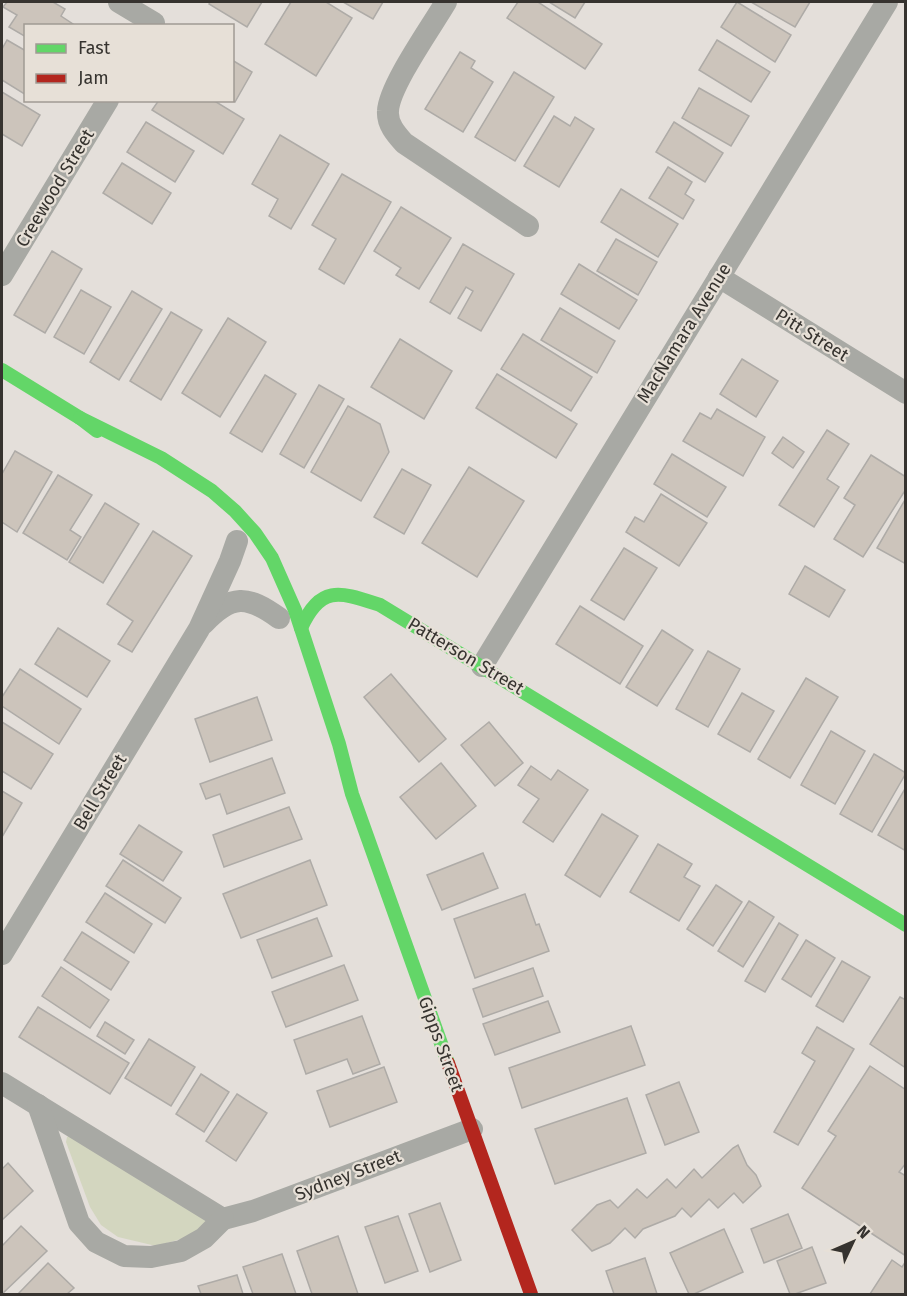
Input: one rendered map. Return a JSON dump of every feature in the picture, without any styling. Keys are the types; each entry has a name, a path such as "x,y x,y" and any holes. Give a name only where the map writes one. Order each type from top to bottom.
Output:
{"main road":[{"path":"2,370 80,418 129,456"},
{"path":"80,418 148,450 193,478 219,497 239,516 258,537 272,558 301,628"},
{"name":"Patterson Street","path":"301,628 305,616 315,601 327,596 342,594 380,605 906,925"},
{"name":"Gipps Street","path":"301,628 344,756 352,794 531,1294"},
{"name":"Gipps Street","path":"312,707 333,762 352,794"}],"street":[{"path":"119,2 154,24"},
{"path":"446,2 392,92 387,112 393,131 404,143 528,226"},
{"name":"MacNamara Avenue","path":"482,666 887,2"},
{"name":"Creewood Street","path":"2,275 107,102"},
{"name":"Pitt Street","path":"719,277 906,393"},
{"name":"Bell Street","path":"2,954 198,629 238,544"},
{"name":"Bell Street","path":"198,629 218,609 230,603 246,601 261,605 278,616"},
{"path":"2,1083 223,1219"},
{"name":"Sydney Street","path":"38,1105 79,1223 96,1242 124,1256 151,1257 181,1251 204,1238 223,1219 472,1129"}],"green space":[{"path":"72,1135 209,1220 195,1235 156,1246 118,1237 101,1225 90,1207 66,1142 67,1137"}],"building":[{"path":"7,2 53,2 65,9 61,16 73,24 24,24 24,36 9,27 17,15 3,7"},
{"path":"210,2 262,2 247,27 209,4"},
{"path":"291,2 326,2 352,18 316,76 265,44"},
{"path":"343,2 383,2 373,19"},
{"path":"518,2 538,2 602,44 585,69 507,18"},
{"path":"549,2 585,2 575,18"},
{"path":"737,2 791,35 775,62 721,27"},
{"path":"751,2 810,2 795,27"},
{"path":"7,40 24,50 24,94 2,80 2,49"},
{"path":"717,40 770,72 751,102 699,70"},
{"path":"460,52 475,61 471,68 493,82 463,132 425,109"},
{"path":"234,61 252,72 234,101"},
{"path":"514,72 554,97 515,161 475,137"},
{"path":"699,88 749,116 731,146 682,118"},
{"path":"2,92 40,115 22,146 2,134"},
{"path":"158,102 216,102 244,119 223,154 152,110"},
{"path":"554,116 570,126 575,117 594,129 559,187 524,166"},
{"path":"146,122 194,151 175,182 127,152"},
{"path":"674,122 723,153 705,182 656,152"},
{"path":"280,135 329,164 291,229 269,216 278,199 252,184"},
{"path":"122,163 171,193 152,224 103,193"},
{"path":"668,167 692,182 685,194 694,200 683,219 649,198"},
{"path":"342,174 391,202 344,284 319,269 336,239 312,225"},
{"path":"621,189 678,224 658,257 601,222"},
{"path":"401,207 451,238 419,289 396,275 401,268 374,251"},
{"path":"616,239 657,262 638,295 597,271"},
{"path":"463,244 514,274 481,331 458,318 473,291 466,287 450,314 430,302"},
{"path":"52,251 82,269 45,333 14,315"},
{"path":"579,264 637,300 619,329 561,294"},
{"path":"81,290 111,307 84,354 54,337"},
{"path":"132,291 162,309 119,380 90,362"},
{"path":"560,308 615,341 597,373 541,340"},
{"path":"171,312 202,330 161,400 130,381"},
{"path":"228,318 266,342 220,417 182,393"},
{"path":"523,334 592,377 571,411 501,369"},
{"path":"400,339 452,371 424,419 371,387"},
{"path":"742,359 778,381 756,417 720,394"},
{"path":"497,374 577,424 556,458 476,408"},
{"path":"265,375 296,394 262,452 230,433"},
{"path":"319,385 344,399 304,468 280,454"},
{"path":"348,406 380,424 389,452 361,501 311,472"},
{"path":"717,409 765,437 743,476 683,441 700,413 711,419"},
{"path":"827,430 849,444 827,479 839,487 814,527 779,505"},
{"path":"783,437 804,452 793,468 772,453"},
{"path":"15,451 52,472 17,532 2,522 2,474"},
{"path":"672,454 726,487 707,517 654,484"},
{"path":"871,455 906,477 906,489 863,557 834,539 855,505 844,498"},
{"path":"469,467 524,501 477,577 422,543"},
{"path":"402,469 431,485 404,534 374,517"},
{"path":"58,475 92,495 70,530 81,537 67,560 23,533"},
{"path":"661,494 707,523 679,566 626,532 635,517 644,522"},
{"path":"906,498 906,564 877,548"},
{"path":"105,503 139,524 103,583 69,562"},
{"path":"153,531 192,556 132,652 118,644 133,621 107,604"},
{"path":"624,548 657,568 624,620 591,600"},
{"path":"805,566 845,590 829,617 789,594"},
{"path":"580,606 643,646 620,684 556,644"},
{"path":"58,628 110,661 87,697 35,664"},
{"path":"662,630 693,650 657,706 626,687"},
{"path":"708,651 740,669 708,727 676,709"},
{"path":"20,669 81,709 59,744 2,706 2,697"},
{"path":"391,674 446,739 419,762 364,697"},
{"path":"806,678 838,697 790,778 758,759"},
{"path":"742,693 774,711 750,752 718,734"},
{"path":"257,697 272,740 210,762 195,719"},
{"path":"2,722 53,754 31,789 2,771"},
{"path":"489,722 523,763 495,786 461,745"},
{"path":"831,731 865,751 835,804 801,785"},
{"path":"874,754 906,773 872,832 840,814"},
{"path":"272,758 285,793 227,814 220,794 206,799 200,784"},
{"path":"441,763 476,806 436,839 400,797"},
{"path":"531,766 551,780 558,770 588,790 553,842 523,822 539,799 518,785"},
{"path":"906,787 906,851 878,835"},
{"path":"2,791 22,803 2,837"},
{"path":"289,807 302,839 224,867 213,835"},
{"path":"602,814 638,836 600,897 565,875"},
{"path":"139,825 182,852 163,881 120,854"},
{"path":"658,844 692,864 684,877 700,886 679,921 630,892"},
{"path":"483,853 498,888 442,910 427,875"},
{"path":"123,860 181,898 165,923 106,886"},
{"path":"310,860 327,905 241,938 223,894"},
{"path":"716,885 742,902 713,946 687,929"},
{"path":"105,893 152,924 134,953 86,922"},
{"path":"525,894 536,925 539,924 549,951 475,978 454,919"},
{"path":"749,901 774,917 743,967 718,951"},
{"path":"317,918 332,956 272,978 257,940"},
{"path":"779,923 798,935 765,992 745,981"},
{"path":"82,932 129,962 111,990 64,960"},
{"path":"806,940 835,958 811,997 782,979"},
{"path":"842,961 870,977 843,1022 816,1006"},
{"path":"344,965 358,1000 286,1027 272,992"},
{"path":"61,967 109,1000 90,1028 42,996"},
{"path":"533,968 543,996 483,1017 473,989"},
{"path":"900,997 906,1000 906,1068 870,1044"},
{"path":"548,1001 560,1032 495,1055 483,1024"},
{"path":"38,1007 129,1063 110,1094 19,1037"},
{"path":"362,1016 380,1064 353,1074 347,1059 306,1074 294,1040"},
{"path":"105,1022 134,1040 125,1054 97,1036"},
{"path":"631,1026 645,1065 522,1108 509,1068"},
{"path":"817,1027 854,1049 798,1145 774,1132 815,1061 802,1053"},
{"path":"149,1039 195,1067 171,1106 125,1078"},
{"path":"870,1066 906,1090 906,1163 899,1172 906,1176 906,1256 802,1188 836,1136 828,1131"},
{"path":"384,1067 397,1102 330,1127 317,1091"},
{"path":"201,1074 229,1092 204,1132 176,1114"},
{"path":"679,1082 699,1132 665,1145 646,1095"},
{"path":"237,1094 267,1113 236,1161 206,1141"},
{"path":"627,1098 646,1153 555,1184 535,1129"},
{"path":"738,1145 747,1165 756,1175 761,1186 743,1203 734,1193 718,1208 709,1199 691,1217 682,1208 675,1216 643,1229 635,1238 625,1228 610,1243 592,1251 572,1230 597,1205 610,1200 618,1208 637,1189 647,1198 667,1179 676,1188 694,1169 702,1178"},
{"path":"8,1163 33,1191 2,1220 2,1169"},
{"path":"440,1203 461,1260 430,1272 409,1214"},
{"path":"788,1214 802,1248 764,1263 751,1229"},
{"path":"398,1216 418,1271 385,1283 365,1227"},
{"path":"21,1226 47,1251 2,1294 2,1246"},
{"path":"724,1229 743,1272 694,1294 689,1294 670,1253"},
{"path":"338,1236 358,1294 312,1294 297,1251"},
{"path":"812,1247 826,1283 790,1294 777,1261"},
{"path":"282,1254 296,1294 253,1294 243,1267"},
{"path":"645,1258 657,1294 614,1294 606,1271"},
{"path":"892,1260 902,1267 906,1261 906,1294 870,1294"},
{"path":"48,1263 74,1288 67,1294 18,1294"},
{"path":"237,1275 243,1294 201,1294 198,1286"}],"traffic: fast":[{"path":"2,370 97,431"},
{"path":"80,418 161,458 212,491 255,533 272,558 295,610 339,744 352,794 448,1063"},
{"path":"301,628 316,604 333,595 354,597 380,605 906,925"}],"traffic: jam":[{"path":"448,1063 531,1294"}]}
